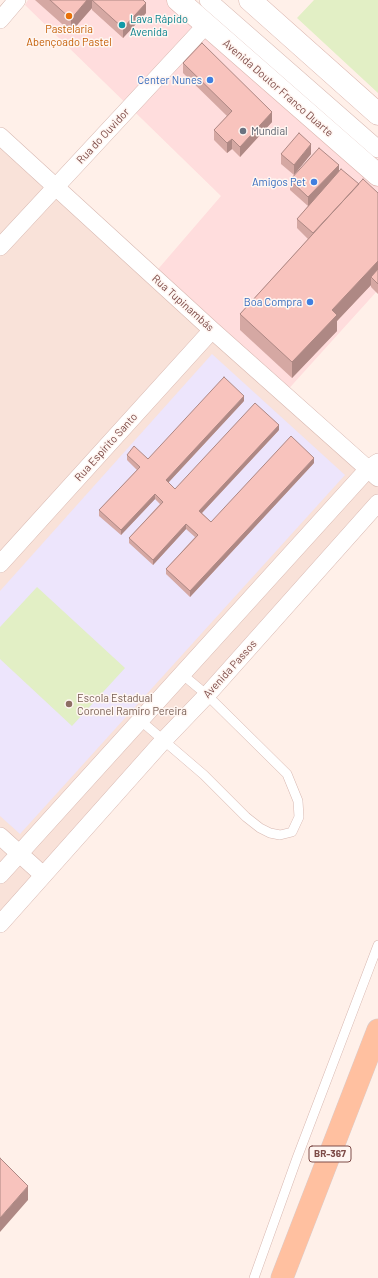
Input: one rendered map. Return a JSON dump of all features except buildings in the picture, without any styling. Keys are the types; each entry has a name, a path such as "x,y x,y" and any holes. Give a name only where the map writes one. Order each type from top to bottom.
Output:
{"main road":[{"name":"BR-367","path":"282,1278 378,1030"}],"street":[{"path":"0,20 17,0"},
{"name":"Avenida Doutor Franco Duarte","path":"178,0 378,175"},
{"path":"208,0 378,149"},
{"path":"220,0 378,139"},
{"path":"250,0 378,114"},
{"name":"Rua do Ouvidor","path":"0,246 206,25"},
{"name":"Rua Tupinambás","path":"0,136 212,330 375,470"},
{"name":"Rua Espírito Santo","path":"2,558 212,330"},
{"path":"0,875 183,675 375,470"},
{"name":"Avenida Passos","path":"0,924 378,503"},
{"path":"0,836 43,875"}],"lane":[{"path":"141,721 204,775 246,817 260,828 270,833 280,835 292,832 300,817 298,801 287,774 207,695 183,675"},
{"path":"254,1278 297,1158 378,945"}],"shaded area":[{"path":"28,0 178,0 378,175 378,290 284,394 153,275 221,196 25,5"},
{"path":"0,136 378,478 378,503 0,923"},
{"name":"Escola Estadual Coronel Ramiro Pereira","path":"212,354 345,475 20,834 0,816 0,591"}],"green space":[{"path":"314,0 378,0 378,93 297,18"},
{"path":"37,587 125,668 72,726 0,659 0,627"}],"place":[{"name":"Pastelaria Abençoado Pastel","path":"69,16"},
{"name":"Lava Rápido Avenida","path":"122,25"},
{"name":"Center Nunes","path":"210,80"},
{"name":"Mundial","path":"243,131"},
{"name":"Amigos Pet","path":"314,182"},
{"name":"Boa Compra","path":"310,302"},
{"name":"Escola Estadual Coronel Ramiro Pereira","path":"69,704"}]}
